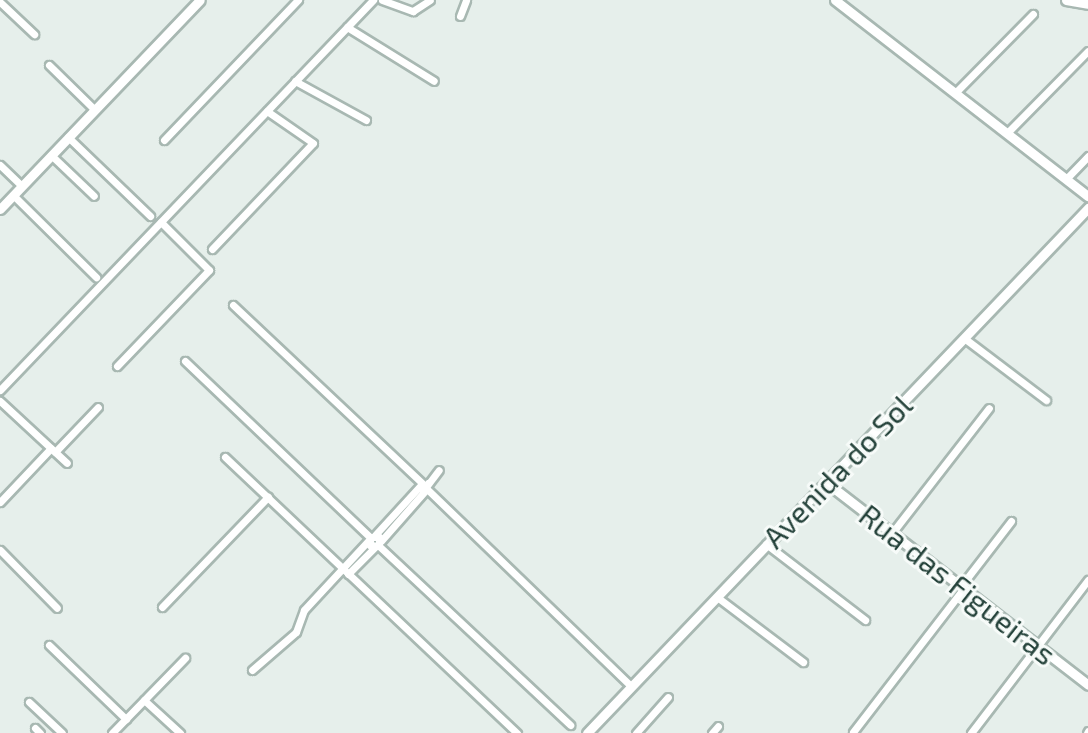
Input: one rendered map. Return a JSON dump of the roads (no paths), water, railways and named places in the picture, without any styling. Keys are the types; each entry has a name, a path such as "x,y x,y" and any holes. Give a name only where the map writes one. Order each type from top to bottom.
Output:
{"street":[{"path":"0,209 200,0"},
{"path":"164,140 298,0"},
{"path":"0,390 373,0"},
{"path":"382,0 413,11 430,0"},
{"path":"460,16 466,0"},
{"path":"835,0 1088,196"},
{"path":"1066,0 1088,4"},
{"path":"0,2 34,34"},
{"path":"955,93 1033,14"},
{"path":"347,27 434,81"},
{"path":"1007,133 1088,51"},
{"path":"49,65 95,110"},
{"path":"295,81 366,120"},
{"path":"212,249 313,143 267,111"},
{"path":"68,137 150,216"},
{"path":"51,155 94,196"},
{"path":"1066,179 1088,156"},
{"path":"0,165 22,186"},
{"path":"13,195 96,277"},
{"name":"Avenida do Sol","path":"587,733 1088,208"},
{"path":"117,366 209,270 161,222"},
{"path":"233,305 631,686"},
{"path":"964,338 1046,400"},
{"path":"185,361 570,725"},
{"path":"0,401 67,463"},
{"path":"0,502 98,407"},
{"path":"892,533 989,408"},
{"path":"225,457 517,733"},
{"path":"252,670 296,632 304,610 360,557 439,470"},
{"name":"Rua das Figueiras","path":"827,483 1088,685"},
{"path":"162,607 268,497"},
{"path":"853,732 1011,521"},
{"path":"766,544 865,620"},
{"path":"0,550 57,608"},
{"path":"971,733 1088,580"},
{"path":"717,597 803,662"},
{"path":"49,645 126,719"},
{"path":"112,733 185,658"},
{"path":"636,733 668,697"},
{"path":"144,700 180,733"},
{"path":"29,702 62,733"}]}
